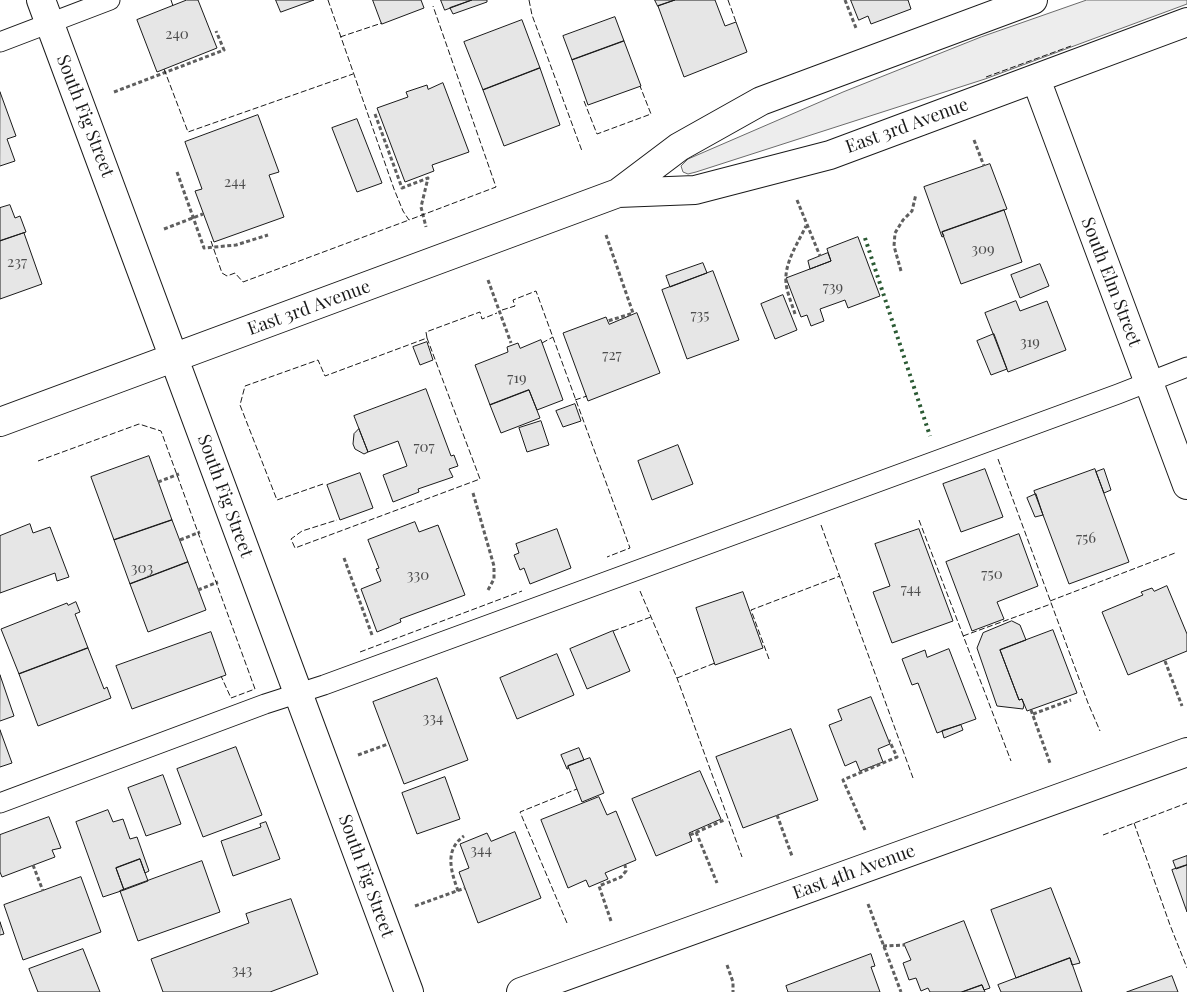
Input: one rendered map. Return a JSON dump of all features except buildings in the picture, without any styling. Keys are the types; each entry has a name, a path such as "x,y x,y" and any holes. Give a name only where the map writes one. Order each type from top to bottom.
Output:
{"street":[{"name":"East 3rd Avenue","path":"0,422 606,197 679,148 761,101 1016,3"},
{"name":"South Fig Street","path":"46,12 409,992"},
{"name":"East 3rd Avenue","path":"606,197 695,190 830,155 1187,22"},
{"name":"South Elm Street","path":"1036,79 1187,485"},
{"name":"East 4th Avenue","path":"521,992 1187,752"}],"lane":[{"path":"0,42 46,12 110,0"},
{"path":"0,803 899,475 1187,367"}],"path":[{"path":"846,0 859,36"},
{"path":"81,106 224,50 216,31"},
{"path":"375,114 402,188 428,178 421,207 423,220 438,260"},
{"path":"786,167 806,225 820,256"},
{"path":"177,172 204,248 236,245 268,236"},
{"path":"901,271 894,246 896,233 903,220 912,211 916,194"},
{"path":"606,197 633,312 608,322"},
{"path":"131,241 203,214"},
{"path":"795,314 786,282 787,269 806,225"},
{"path":"475,246 511,343"},
{"path":"473,493 494,566 494,579 487,592"},
{"path":"344,558 375,643"},
{"path":"1165,660 1182,706"},
{"path":"1062,797 1032,712 1071,700"},
{"path":"879,863 843,780 897,757 889,740"},
{"path":"355,756 388,744"},
{"path":"777,815 805,890"},
{"path":"690,835 724,820"},
{"path":"696,832 730,916"},
{"path":"458,891 451,868 451,854 453,846 464,836"},
{"path":"32,865 43,891"},
{"path":"623,955 599,886 621,877 626,871 625,865"},
{"path":"382,918 465,888"},
{"path":"872,915 901,992"},
{"path":"883,946 905,945"},
{"path":"727,965 733,982 734,992"}],"shaded area":[{"path":"1087,0 1187,0 1187,4 985,79 696,172 688,174 683,172 681,166 688,159 843,92 981,37"}],"hedge":[{"path":"865,238 930,436"}],"fence":[{"path":"171,0 173,6"},
{"path":"328,0 394,189 409,220 496,187 433,6"},
{"path":"529,0 532,15 582,151"},
{"path":"728,0 736,22"},
{"path":"340,37 382,23"},
{"path":"986,77 1071,46"},
{"path":"164,69 188,132 353,74"},
{"path":"584,101 597,134 651,114 640,86"},
{"path":"211,241 222,273 227,276 235,273 243,282 409,220"},
{"path":"502,310 515,306 513,300 536,291 630,548 607,557"},
{"path":"427,338 426,332 480,312 482,319 497,313"},
{"path":"542,343 553,337"},
{"path":"323,484 277,500 240,405 245,386 318,360 325,376 427,338 480,479 295,548 291,539 302,531 337,520"},
{"path":"575,400 587,396"},
{"path":"38,461 139,424 161,431 255,689 231,698 221,676"},
{"path":"998,459 1100,731"},
{"path":"919,520 1011,761"},
{"path":"821,525 913,778"},
{"path":"1050,601 1175,553"},
{"path":"769,659 751,610 840,576"},
{"path":"360,652 522,591"},
{"path":"640,591 677,678 742,857"},
{"path":"963,636 1051,604"},
{"path":"613,631 651,617"},
{"path":"677,678 715,663"},
{"path":"567,923 520,812 577,789"},
{"path":"1103,835 1187,803"},
{"path":"1134,823 1187,968"}]}
